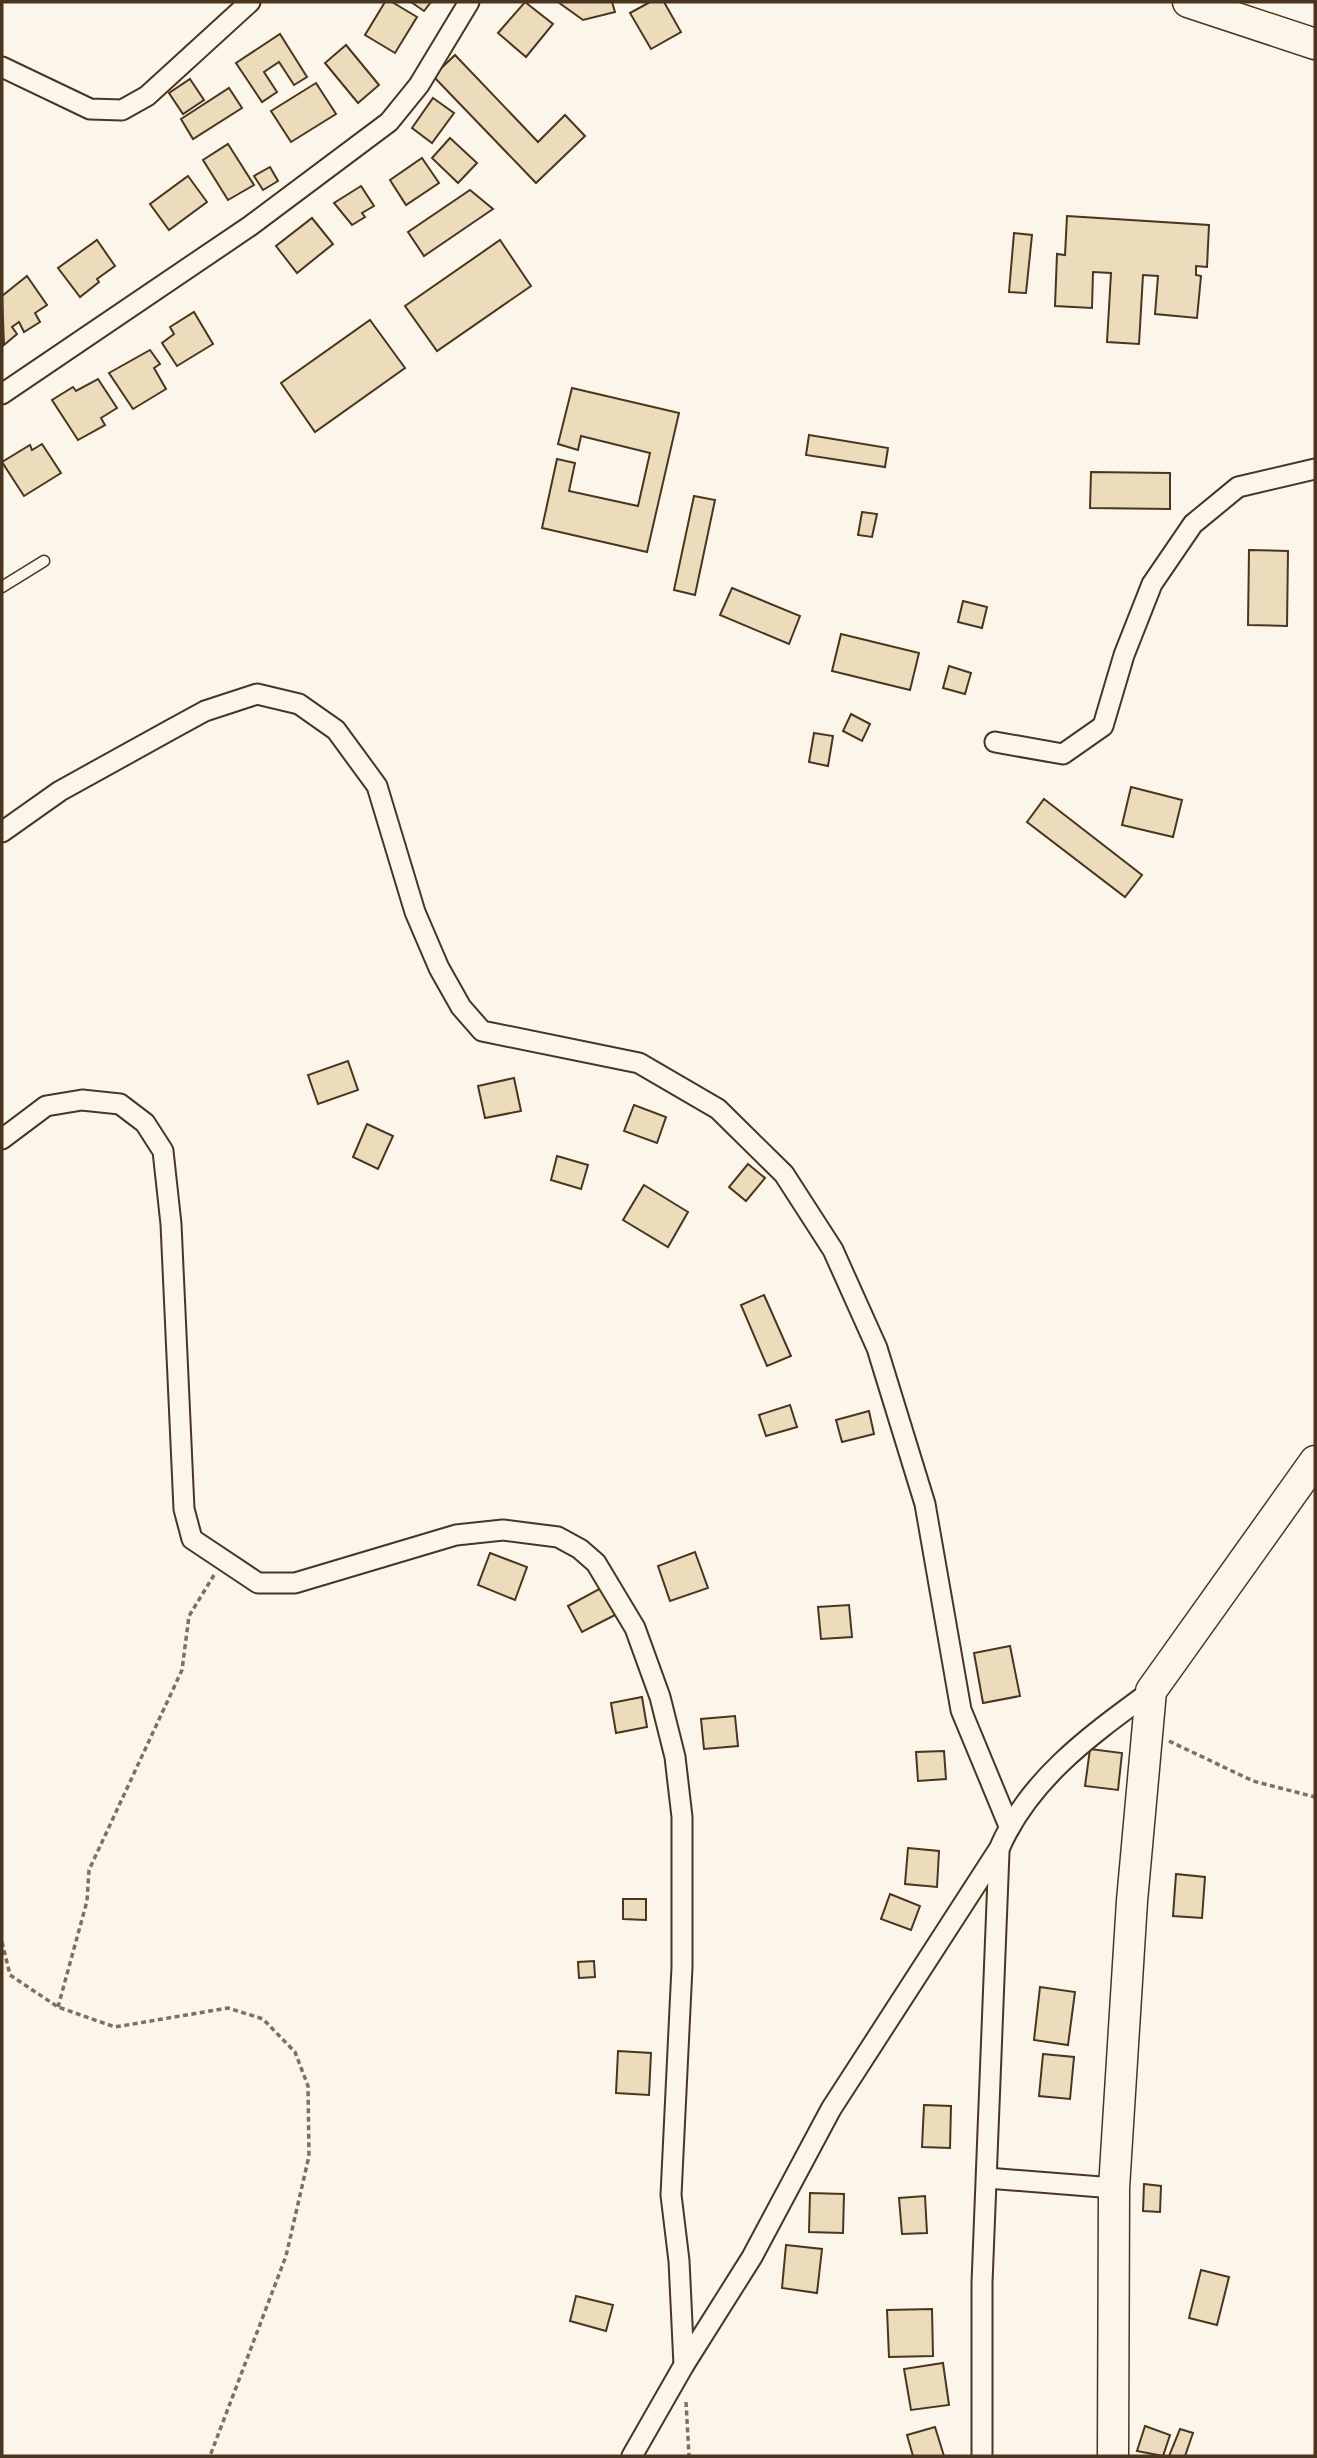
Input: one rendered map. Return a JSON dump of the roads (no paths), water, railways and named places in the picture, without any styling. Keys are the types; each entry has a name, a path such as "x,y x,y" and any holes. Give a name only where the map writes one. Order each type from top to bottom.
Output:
{"main road":[{"path":"1188,2 1315,44"},
{"path":"1113,2456 1114,2188 1132,1900 1151,1691 1315,1461"}],"street":[{"path":"2,67 90,109 122,110 147,96 250,2"},
{"path":"2,394 250,226 389,122 419,85 469,2"},
{"path":"995,742 1063,754 1103,726 1124,655 1152,584 1193,524 1238,487 1315,470"},
{"path":"2,832 60,791 205,711 257,695 299,704 336,730 377,786 415,912 439,968 461,1007 482,1031 639,1063 718,1109 784,1174 833,1250 877,1348 925,1504 961,1710 1009,1826"},
{"path":"2,1139 46,1106 82,1100 120,1104 145,1123 163,1151 171,1224 184,1508 192,1539 222,1562 258,1583 295,1583 456,1535 503,1530 558,1537 580,1549 596,1563 635,1629 660,1697 675,1756 682,1817 682,1967 671,2195 679,2261 684,2365"},
{"path":"632,2456 684,2365 752,2257 831,2109 999,1849 1009,1826 1041,1783 1080,1743 1151,1691"},
{"path":"982,2456 982,2283 999,1849"},
{"path":"987,2178 1114,2188"}],"lane":[{"path":"2,587 44,561"}]}
